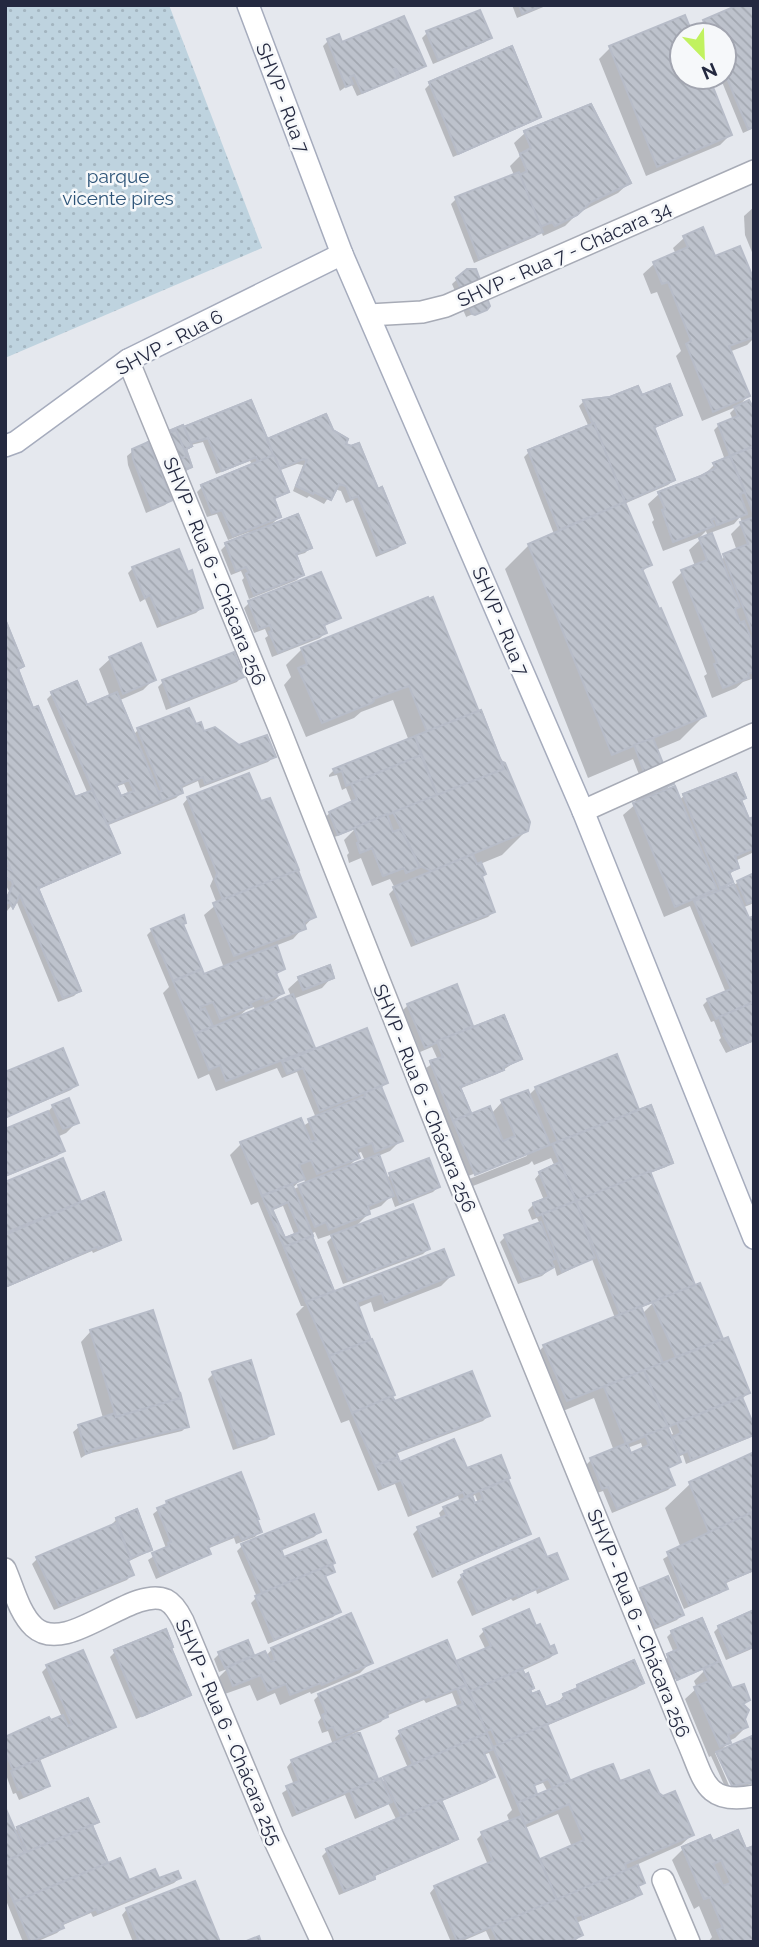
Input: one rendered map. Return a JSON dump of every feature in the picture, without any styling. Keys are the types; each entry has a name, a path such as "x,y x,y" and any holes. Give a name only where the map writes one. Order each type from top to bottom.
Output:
{"street":[{"name":"SHVP - Rua 7","path":"248,5 342,254 583,811 754,1238"},
{"name":"SHVP - Rua 7 - Chácara 34","path":"369,315 422,312 446,306 754,171"},
{"name":"SHVP - Rua 6","path":"5,446 16,442 128,360 342,254"},
{"name":"SHVP - Rua 6 - Chácara 256","path":"128,360 278,725 369,961 686,1738 710,1790 718,1797 734,1799 754,1796"},
{"path":"583,811 754,734"},
{"name":"SHVP - Rua 6 - Chácara 255","path":"5,1569 25,1616 41,1632 54,1635 75,1630 136,1603 164,1599 172,1604 183,1621 321,1942"},
{"path":"663,1880 689,1942"}],"green space":[{"name":"parque vicente pires","path":"5,5 169,5 262,248 5,358"}],"building":[{"path":"519,5 544,5 522,14"},
{"path":"738,5 754,5 754,127 748,129 732,91 738,91 738,21 703,20"},
{"path":"480,10 492,38 438,60 426,31"},
{"path":"685,15 687,21 670,21"},
{"path":"404,16 426,66 400,77 394,69 398,78 362,93 354,75 350,77 353,84 346,87 327,39 339,34 342,42"},
{"path":"668,22 668,91 715,91 732,135 657,167 609,46"},
{"path":"512,46 541,117 458,154 429,82"},
{"path":"512,46 541,117 458,154 429,82"},
{"path":"591,104 631,183 591,202 577,215 555,226 552,222 540,227 520,175 527,171 520,154 531,148 524,131"},
{"path":"591,104 631,183 591,202 577,215 555,226 552,222 540,227 520,175 527,171 520,154 531,148 524,131"},
{"path":"519,172 543,232 479,259 455,197"},
{"path":"703,227 715,256 740,246 754,280 754,337 729,346 750,396 713,412 686,344 691,341 668,282 662,284 653,262 688,247 683,236"},
{"path":"467,269 476,269 490,306 475,315 472,314 456,278"},
{"path":"670,384 682,415 654,427 675,480 625,502 583,400 610,397 638,386 642,395"},
{"path":"670,384 682,415 654,427 675,480 625,502 583,400 610,397 638,386 642,395"},
{"path":"251,400 274,455 258,462 256,457 222,471 208,438 190,443 192,446 184,450 176,430"},
{"path":"251,400 274,455 258,462 256,457 222,471 208,438 190,443 192,446 184,450 176,430"},
{"path":"749,400 754,409 754,446 730,456 718,424 738,416 734,407"},
{"path":"326,414 333,430 348,439 346,444 351,446 359,443 378,489 382,487 405,543 381,553 358,496 351,499 346,486 339,484 331,500 296,486 307,460 303,459 279,469 267,439"},
{"path":"326,414 333,430 348,439 346,444 351,446 359,443 378,489 382,487 405,543 381,553 358,496 351,499 346,486 339,484 331,500 296,486 307,460 303,459 279,469 267,439"},
{"path":"594,423 625,502 559,530 528,450"},
{"path":"594,423 625,502 559,530 528,450"},
{"path":"183,425 192,446 186,449 192,467 183,471 164,433"},
{"path":"183,425 192,446 186,449 192,467 183,471 164,433"},
{"path":"176,430 187,456 159,467 148,442"},
{"path":"148,442 173,500 152,509 133,459 132,449"},
{"path":"754,446 754,515 730,456"},
{"path":"274,455 289,492 274,498 281,517 233,536 222,510 212,513 201,485"},
{"path":"274,455 289,492 274,498 281,517 233,536 222,510 212,513 201,485"},
{"path":"730,456 745,492 740,494 747,514 717,525 715,518 711,520 714,526 673,542 658,492 701,476 716,468 713,463"},
{"path":"730,456 745,492 740,494 747,514 717,525 715,518 711,520 714,526 673,542 658,492 701,476 716,468 713,463"},
{"path":"625,502 652,565 642,569 706,716 612,755 528,544"},
{"path":"298,514 312,548 296,554 304,575 254,595 246,574 249,572 246,567 236,571 225,543"},
{"path":"298,514 312,548 296,554 304,575 254,595 246,574 249,572 246,567 236,571 225,543"},
{"path":"754,517 754,636 723,554 748,544 740,522"},
{"path":"712,533 740,607 735,609 740,623 744,621 754,646 754,672 748,674 749,678 723,688 714,664 717,663 681,570 707,560 699,538"},
{"path":"179,549 188,572 192,570 203,608 162,624 150,595 145,598 132,567"},
{"path":"321,572 341,618 324,625 327,633 278,653 269,632 272,631 270,625 259,629 248,601"},
{"path":"433,597 479,712 427,732 409,686 373,699 372,703 322,723 298,668 307,664 301,648"},
{"path":"5,619 24,666 18,669 33,708 38,706 75,797 93,790 120,853 38,888 81,991 63,998 20,895 13,908 10,902 5,904 13,884 5,877 5,867 11,870 5,857"},
{"path":"5,619 24,666 18,669 33,708 38,706 75,797 93,790 120,853 38,888 81,991 63,998 20,895 13,908 10,902 5,904 13,884 5,877 5,867 11,870 5,857"},
{"path":"141,643 156,680 123,694 109,657"},
{"path":"234,652 244,677 172,706 162,680"},
{"path":"77,681 87,705 117,692 162,801 107,824 51,692","holes":["129,780 134,791 121,796 116,785"]},
{"path":"77,681 87,705 117,692 162,801 107,824 51,692","holes":["129,780 134,791 121,796 116,785"]},
{"path":"189,708 196,724 201,722 204,731 215,727 239,745 267,735 276,757 205,784 203,777 181,786 183,793 162,801 158,792 162,791 137,728"},
{"path":"481,710 504,769 437,795 415,736"},
{"path":"481,710 504,769 437,795 415,736"},
{"path":"415,736 421,755 346,786 342,771 335,773 333,769"},
{"path":"653,738 674,784 641,797 637,787 644,772 634,745"},
{"path":"421,755 437,795 338,835 329,812 357,799 351,784"},
{"path":"501,761 505,763 530,822 528,831 432,871 419,866 393,812 504,769"},
{"path":"249,773 261,801 270,798 299,870 223,900 215,880 217,873 187,797"},
{"path":"736,773 746,798 741,800 749,819 754,817 754,848 735,856 739,868 729,872 733,882 720,888 683,794"},
{"path":"736,773 746,798 741,800 749,819 754,817 754,848 735,856 739,868 729,872 733,882 720,888 683,794"},
{"path":"675,786 717,889 675,907 633,803"},
{"path":"387,814 393,832 401,829 420,867 406,873 404,868 383,876 372,848 360,853 354,828"},
{"path":"387,814 393,832 401,829 420,867 406,873 404,868 383,876 372,848 360,853 354,828"},
{"path":"473,854 477,864 481,862 486,874 482,876 495,912 416,943 393,887"},
{"path":"298,870 316,917 304,922 306,929 234,956 213,903"},
{"path":"754,873 754,901 747,904 737,881"},
{"path":"734,884 749,918 754,916 754,1002 716,1019 707,999 731,989 694,901"},
{"path":"184,915 186,923 183,924 202,969 173,981 151,929"},
{"path":"277,945 285,969 276,973 284,993 265,1001 264,997 250,1003 252,1006 220,1019 213,1002 200,1007 201,1010 205,1008 213,1026 195,1034 173,981 202,969 204,974"},
{"path":"330,965 334,978 303,990 298,977"},
{"path":"330,965 334,978 303,990 298,977"},
{"path":"457,984 473,1026 425,1048 407,1004"},
{"path":"293,994 315,1048 226,1081 220,1065 209,1070 195,1034"},
{"path":"754,1002 754,1040 732,1049 723,1034 725,1033 719,1017"},
{"path":"754,1002 754,1040 732,1049 723,1034 725,1033 719,1017"},
{"path":"504,1015 522,1059 503,1067 504,1070 460,1087 471,1113 453,1121 430,1061 443,1057 437,1041"},
{"path":"504,1015 522,1059 503,1067 504,1070 460,1087 471,1113 453,1121 430,1061 443,1057 437,1041"},
{"path":"367,1028 388,1083 320,1111 303,1068 287,1074 282,1062"},
{"path":"63,1048 78,1085 5,1118 5,1072"},
{"path":"617,1054 639,1110 558,1142 535,1087"},
{"path":"381,1086 403,1141 375,1152 372,1143 356,1149 360,1158 317,1174 311,1160 299,1165 305,1179 262,1196 240,1142 301,1118 311,1142 316,1140 308,1119 365,1096 364,1093"},
{"path":"528,1090 550,1145 475,1175 453,1121 490,1106 503,1141 515,1136 501,1100"},
{"path":"69,1098 79,1123 63,1129 52,1105"},
{"path":"651,1105 673,1163 576,1201 552,1144"},
{"path":"651,1105 673,1163 576,1201 552,1144"},
{"path":"48,1111 65,1151 5,1176 5,1129"},
{"path":"379,1154 394,1196 368,1206 370,1214 329,1230 326,1222 315,1227 298,1185"},
{"path":"63,1158 81,1202 5,1233 5,1182"},
{"path":"429,1158 440,1187 400,1203 389,1173"},
{"path":"560,1162 576,1201 537,1216 533,1203 549,1197 539,1172"},
{"path":"560,1162 576,1201 537,1216 533,1203 549,1197 539,1172"},
{"path":"650,1171 695,1285 620,1315 576,1201"},
{"path":"292,1184 313,1236 284,1247 262,1196","holes":["288,1202 300,1232 285,1238 272,1209"]},
{"path":"292,1184 313,1236 284,1247 262,1196","holes":["288,1202 300,1232 285,1238 272,1209"]},
{"path":"104,1192 121,1240 98,1249 97,1247 5,1287 5,1235"},
{"path":"104,1192 121,1240 98,1249 97,1247 5,1287 5,1235"},
{"path":"576,1201 595,1258 562,1272 542,1214"},
{"path":"413,1204 430,1249 348,1280 331,1235"},
{"path":"541,1222 555,1259 551,1260 554,1267 523,1280 504,1235"},
{"path":"312,1236 334,1291 306,1302 284,1247"},
{"path":"312,1236 334,1291 306,1302 284,1247"},
{"path":"444,1249 454,1275 385,1303 382,1293 357,1302 371,1340 329,1356 306,1302"},
{"path":"700,1283 723,1339 676,1357 652,1302"},
{"path":"641,1306 663,1363 567,1401 543,1345"},
{"path":"153,1310 181,1398 116,1417 90,1330"},
{"path":"728,1337 750,1393 668,1427 644,1370"},
{"path":"372,1339 395,1395 352,1413 329,1356"},
{"path":"251,1360 274,1434 238,1446 212,1372"},
{"path":"644,1370 668,1427 626,1444 604,1387"},
{"path":"472,1371 490,1416 396,1452 398,1457 375,1466 352,1413 392,1396 395,1401"},
{"path":"180,1392 189,1427 90,1450 91,1452 86,1454 78,1425 115,1413 116,1417 181,1398"},
{"path":"742,1397 754,1426 754,1435 691,1460 688,1451 679,1455 672,1437 681,1433 677,1423"},
{"path":"668,1427 681,1462 668,1468 675,1485 617,1509 608,1487 602,1489 590,1458 627,1443 631,1453 649,1445 645,1435"},
{"path":"454,1439 467,1468 501,1455 510,1478 465,1497 463,1492 413,1513 401,1480 383,1487 375,1466 398,1457 400,1462"},
{"path":"754,1452 754,1512 709,1533 689,1482"},
{"path":"241,1472 262,1532 242,1540 239,1534 208,1547 211,1554 161,1575 152,1553 169,1546 168,1543 171,1542 157,1508 167,1504 166,1501"},
{"path":"508,1479 531,1534 437,1574 417,1527 447,1515 443,1507 472,1495 475,1503 483,1499 480,1491"},
{"path":"137,1509 152,1550 130,1558 116,1518"},
{"path":"137,1509 152,1550 130,1558 116,1518"},
{"path":"752,1512 754,1570 725,1582 728,1589 689,1605 667,1552"},
{"path":"314,1514 321,1532 281,1549 284,1557 326,1540 335,1563 262,1593 241,1544"},
{"path":"116,1523 131,1559 128,1560 134,1575 59,1606 36,1557"},
{"path":"539,1538 547,1557 557,1553 568,1579 542,1590 541,1587 518,1597 517,1595 477,1612 461,1575 464,1571"},
{"path":"332,1564 335,1572 325,1576 341,1612 274,1640 255,1596"},
{"path":"668,1576 684,1615 656,1627 640,1588"},
{"path":"529,1609 536,1626 540,1624 550,1647 554,1645 557,1653 469,1692 456,1661 491,1646 483,1629"},
{"path":"754,1610 754,1646 731,1656 718,1626"},
{"path":"754,1610 754,1646 731,1656 718,1626"},
{"path":"351,1613 373,1663 322,1685 321,1683 290,1695 286,1684 268,1691 261,1675 233,1686 226,1668 265,1651 271,1662 275,1660 271,1648"},
{"path":"702,1618 720,1661 677,1680 667,1654 679,1649 671,1631"},
{"path":"702,1618 720,1661 677,1680 667,1654 679,1649 671,1631"},
{"path":"166,1629 191,1695 142,1716 114,1650"},
{"path":"166,1629 191,1695 142,1716 114,1650"},
{"path":"248,1640 254,1655 225,1668 218,1652"},
{"path":"447,1640 466,1685 387,1713 388,1717 337,1738 333,1727 327,1729 322,1715 326,1713 318,1694"},
{"path":"83,1650 116,1727 13,1770 5,1752 5,1737 49,1717 51,1720 63,1715 68,1726 72,1724 46,1665"},
{"path":"634,1660 644,1683 498,1745 491,1729 486,1731 469,1692 522,1669 525,1675 528,1673 534,1688 530,1690 532,1694 539,1691 546,1707 565,1699 563,1694 578,1688 577,1685"},
{"path":"634,1660 644,1683 498,1745 491,1729 486,1731 469,1692 522,1669 525,1675 528,1673 534,1688 530,1690 532,1694 539,1691 546,1707 565,1699 563,1694 578,1688 577,1685"},
{"path":"720,1661 732,1688 744,1684 750,1700 743,1704 749,1710 745,1719 748,1727 728,1735 731,1743 720,1747 694,1687 709,1681 703,1669"},
{"path":"466,1685 487,1733 413,1764 399,1731 463,1704 457,1689"},
{"path":"466,1685 487,1733 413,1764 399,1731 463,1704 457,1689"},
{"path":"547,1724 570,1780 553,1788 548,1779 534,1785 537,1794 517,1803 493,1747"},
{"path":"360,1733 378,1779 297,1813 286,1786 299,1781 291,1760"},
{"path":"487,1733 494,1749 484,1753 495,1777 402,1817 383,1777"},
{"path":"754,1735 754,1782 732,1786 716,1752"},
{"path":"39,1759 50,1786 24,1796 21,1789 18,1790 11,1771"},
{"path":"613,1764 620,1781 649,1770 659,1793 663,1796 675,1791 694,1835 625,1864 627,1870 557,1900 540,1859 584,1840 569,1804 525,1824 517,1803"},
{"path":"381,1778 392,1802 360,1815 350,1791"},
{"path":"88,1798 99,1822 27,1852 17,1827"},
{"path":"88,1798 99,1822 27,1852 17,1827"},
{"path":"441,1800 458,1839 374,1875 375,1879 344,1891 326,1849"},
{"path":"441,1800 458,1839 374,1875 375,1879 344,1891 326,1849"},
{"path":"5,1807 25,1853 5,1861"},
{"path":"521,1816 557,1900 457,1941 434,1886 493,1861 481,1832"},
{"path":"92,1825 108,1863 14,1902 5,1881 5,1861"},
{"path":"92,1825 108,1863 14,1902 5,1881 5,1861"},
{"path":"738,1830 746,1849 754,1846 754,1942 722,1942 717,1930 723,1928 710,1897 704,1899 682,1847 710,1835 713,1841","holes":["721,1860 731,1883 723,1886 713,1864"]},
{"path":"738,1830 746,1849 754,1846 754,1942 722,1942 717,1930 723,1928 710,1897 704,1899 682,1847 710,1835 713,1841","holes":["721,1860 731,1883 723,1886 713,1864"]},
{"path":"120,1858 129,1880 155,1869 159,1878 178,1871 181,1878 98,1913 96,1909 62,1924 64,1928 30,1942 14,1902"},
{"path":"638,1865 645,1883 638,1886 642,1894 583,1919 582,1914 575,1917 583,1935 568,1942 498,1942 491,1927"},
{"path":"195,1881 220,1942 133,1942 138,1939 126,1908"},
{"path":"259,1936 261,1942 244,1942"}]}
